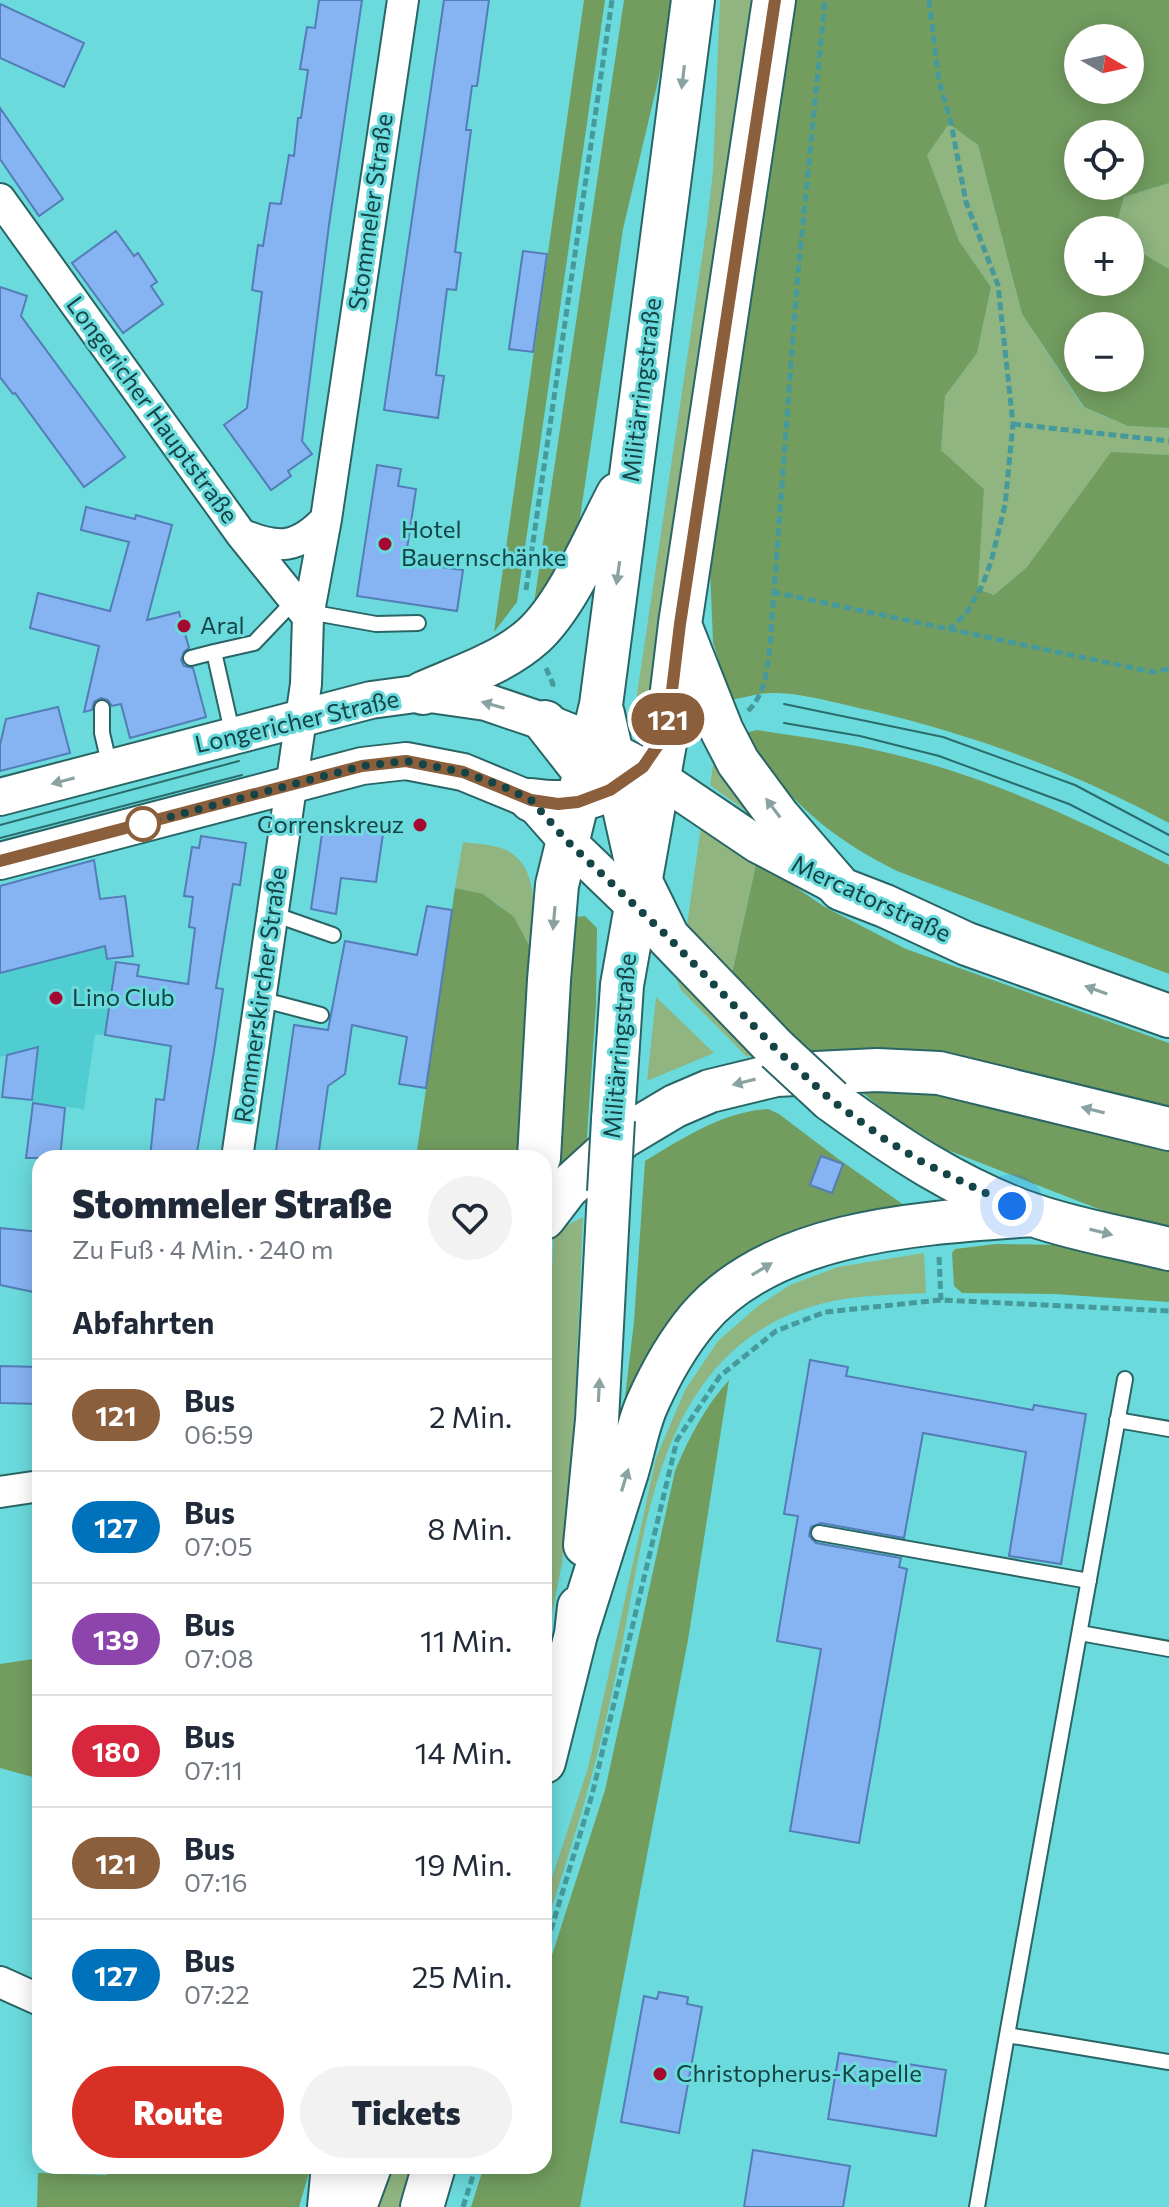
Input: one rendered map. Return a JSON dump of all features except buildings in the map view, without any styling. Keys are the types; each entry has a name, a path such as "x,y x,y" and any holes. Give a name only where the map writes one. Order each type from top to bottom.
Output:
{"main road":[{"name":"Militärringstraße","path":"552,1730 576,1634 597,1420 613,1120 631,906 609,766 632,468 693,0"},
{"path":"531,800 558,804 609,766 667,732 680,624 774,0"},
{"path":"423,693 503,656 532,637 556,610 632,468"},
{"path":"680,624 722,731 738,762 778,816 841,889"},
{"path":"545,722 609,766"},
{"name":"Militärringstraße","path":"540,1150 557,885 568,842 609,766"},
{"path":"609,766 609,840 631,906 668,937 777,1050 831,1100 924,1163 1033,1215 1169,1249"},
{"name":"Mercatorstraße","path":"841,889 967,944 1169,1016"},
{"path":"552,1208 567,1188 623,1137 675,1106 710,1091 776,1075 877,1070 939,1073 1169,1129"},
{"path":"576,1634 647,1405 671,1357 699,1318 729,1290 769,1264 812,1247 862,1235 937,1224 1033,1215"},
{"path":"329,2207 332,2174"},
{"path":"355,2207 367,2174"},
{"path":"422,2207 432,2174"}],"street":[{"name":"Stommeler Straße","path":"292,785 306,684 304,610 326,519 403,0"},
{"name":"Longericher Hauptstraße","path":"0,199 241,534 304,610"},
{"path":"241,534 260,542 293,544 310,536 326,519"},
{"name":"Longericher Straße","path":"0,797 371,700 423,693 486,702 545,722"},
{"path":"0,861 362,766 406,761 463,772 531,800 631,906"},
{"name":"Mercatorstraße","path":"609,766 841,889"},
{"name":"Rommerskircher Straße","path":"238,1150 292,785"},
{"path":"0,1492 32,1487"},
{"path":"0,1982 32,1996"}],"lane":[{"path":"191,658 254,643 304,610 376,624 418,623"},
{"path":"214,652 233,736"},
{"path":"102,708 102,733 111,768"},
{"path":"273,914 333,935"},
{"path":"260,999 321,1015"},
{"path":"977,2207 1125,1379"},
{"path":"1117,1420 1169,1429"},
{"path":"819,1533 1089,1581"},
{"path":"1080,1633 1169,1649"},
{"path":"1007,2035 1169,2062"}],"path":[{"path":"525,596 612,0"},
{"path":"739,721 757,702 765,682 797,284 825,0"},
{"path":"929,0 939,81 951,123 966,202 998,285 1013,424 1005,505 991,562 982,586 965,615 949,629"},
{"path":"1013,424 1169,441"},
{"path":"773,592 1152,672 1169,669"},
{"path":"937,1224 941,1300"},
{"path":"552,1927 592,1795 677,1440 720,1376 776,1331 825,1312 941,1300 1169,1311"},
{"path":"463,2207 473,2174"}],"shaded area":[{"name":"Lino Club","path":"94,860 107,959 117,962 105,1035 95,1034 84,1109 33,1103 38,1047 0,1057 0,886"}],"green space":[{"path":"584,0 605,0 517,602 494,632"},
{"path":"624,0 672,0 661,68 623,229 577,538 533,610"},
{"path":"720,0 757,0 651,708 646,711 636,701 707,224 713,171"},
{"path":"793,0 1169,0 1169,183 1144,191 1144,120 1064,120 1064,200 1123,200 1119,216 1064,216 1064,296 1144,296 1144,254 1169,269 1169,428 1128,426 1084,407 1074,392 1144,392 1144,312 1064,312 1064,377 1022,314 978,145 949,124 927,155 959,241 991,287 977,353 945,396 941,450 984,489 978,589 994,595 1027,567 1111,452 1169,455 1169,823 1022,756 908,720 794,694 767,693 730,700 713,642 710,568"},
{"path":"949,124 978,145 1022,314 1064,378 1064,392 1073,392 1083,407 1128,426 1169,428 1169,455 1111,453 1027,567 994,595 978,589 984,489 941,450 945,396 977,353 991,287 959,241 927,155"},
{"path":"1169,183 1169,269 1144,254 1144,216 1119,216 1123,200 1144,200 1144,191"},
{"path":"757,730 869,748 958,773 1065,815 1169,865 1169,974 897,871 873,858 829,830 792,797 745,733"},
{"path":"715,753 761,822 710,785"},
{"path":"701,826 757,860 730,983 686,932"},
{"path":"463,842 506,850 525,869 533,896 533,953 511,917 495,902 455,888"},
{"path":"757,860 823,906 906,949 1169,1043 1169,1114 808,1052 730,983"},
{"path":"455,888 483,894 514,917 533,953 521,1150 417,1150"},
{"path":"585,916 597,928 596,1004 586,1151 557,1164 572,929 576,917"},
{"path":"675,978 754,1055 747,1057 682,991"},
{"path":"656,997 714,1053 647,1081"},
{"path":"858,1089 927,1090 1169,1152 1169,1231 1137,1224 945,1149 891,1116"},
{"path":"768,1109 921,1217 759,1257 617,1464 634,1322 645,1161 719,1121"},
{"path":"583,1217 574,1430 562,1563 552,1613 552,1269 554,1232"},
{"path":"996,1244 1068,1245 1169,1264 1169,1302 1055,1294 962,1293 954,1286 952,1253 955,1249"},
{"path":"924,1253 926,1293 836,1300 767,1326 724,1360 691,1403 668,1452 650,1506 601,1739 552,1905 552,1878 588,1768 656,1458 685,1390 718,1341 758,1306 790,1285 838,1267"},
{"path":"729,1380 688,1640 580,2207 471,2207 481,2174 552,2174 552,1955 605,1790 675,1471 712,1401"},
{"path":"32,1659 32,1777 0,1768 0,1664"},
{"path":"38,2174 309,2174 299,2207 37,2207"},
{"path":"388,2174 413,2174 403,2207 378,2207"}],"tram line":[{"path":"784,704 943,737 1075,785 1169,835"},
{"path":"784,723 860,736 939,756 1069,804 1169,855"},
{"path":"0,825 239,761"},
{"path":"0,838 242,775"}],"bus line":[{"name":"121","path":"0,861 362,766 406,761 463,772 531,800 558,804 578,802 610,790 643,767 667,732 680,624 775,0"}],"place":[{"name":"Hotel Bauernschänke","path":"385,544"},
{"name":"Aral","path":"184,626"},
{"name":"Correnskreuz","path":"420,825"},
{"name":"Lino Club","path":"56,998"},
{"name":"Christopherus-Kapelle","path":"660,2074"}],"route":[{"path":"143,824 362,766 406,761 463,772 502,786 531,800 568,842 831,1100 924,1163 1012,1206"}]}
